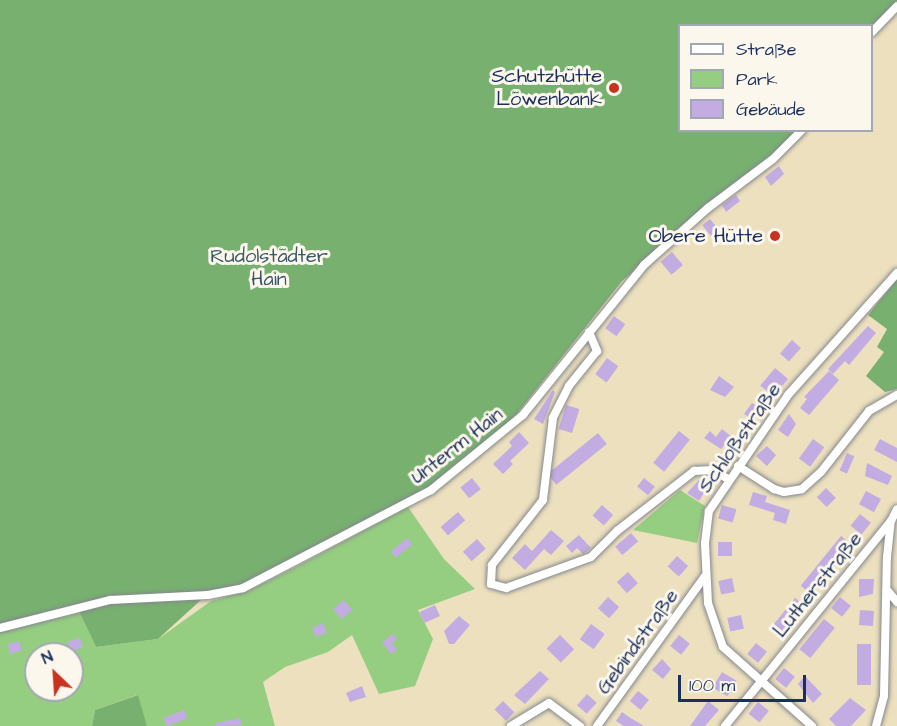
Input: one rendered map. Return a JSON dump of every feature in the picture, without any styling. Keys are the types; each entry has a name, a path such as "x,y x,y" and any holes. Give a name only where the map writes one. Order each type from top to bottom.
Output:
{"street":[{"path":"873,31 897,6"},
{"name":"Unterm Hain","path":"0,628 110,600 229,591 286,568 431,490 523,415 645,265 708,208 773,159 800,132"},
{"name":"Schloßstraße","path":"812,726 723,647 708,603 705,576 709,511 728,479 788,396 897,273"},
{"path":"589,332 597,351 569,386 553,417 543,500 492,565 492,584 506,588 591,557 617,531 694,471 712,470 728,479"},
{"path":"738,466 774,489 784,492 802,489 821,472 869,411 897,395"},
{"path":"876,726 884,696 891,521 897,509"},
{"name":"Lutherstraße","path":"725,726 891,521"},
{"name":"Gebindstraße","path":"600,725 705,576"},
{"path":"887,590 897,602"},
{"path":"688,602 708,603"},
{"path":"511,726 548,699 580,726"}],"green space":[{"name":"Rudolstädter Hain","path":"0,0 897,0 897,3 873,25 678,24 678,132 795,132 775,153 622,281 512,420 425,491 267,574 202,599 158,639 96,647 77,607 0,625"},
{"path":"897,279 897,389 885,392 866,376 884,352 877,347 887,329 868,315"},
{"path":"680,490 705,506 697,543 633,530"},
{"path":"408,507 444,559 475,589 418,610 433,639 415,686 379,694 352,635 328,652 285,667 263,682 275,726 147,726 137,695 95,710 92,726 0,726 0,632 80,613 96,647 158,639 211,601 248,591"},
{"path":"138,695 147,726 92,726 95,710"}],"building":[{"path":"779,166 784,174 771,186 765,177"},
{"path":"736,195 740,201 726,212 722,205"},
{"path":"710,219 723,235 715,242 702,225"},
{"path":"672,252 683,265 671,275 661,262"},
{"path":"614,316 625,324 617,336 605,328"},
{"path":"868,326 876,333 849,365 845,361 833,374 828,369"},
{"path":"792,340 801,348 789,361 780,353"},
{"path":"607,358 618,366 607,382 595,374"},
{"path":"775,368 788,379 773,397 760,386"},
{"path":"829,371 839,380 809,415 800,408 807,399 804,397"},
{"path":"719,376 734,387 725,397 710,390"},
{"path":"553,390 555,392 543,424 534,419"},
{"path":"752,403 760,408 753,420 744,414"},
{"path":"566,405 579,409 572,433 559,429"},
{"path":"789,414 796,424 788,437 778,430"},
{"path":"722,429 732,437 721,449 704,438 710,431 716,437"},
{"path":"679,431 690,440 664,472 653,463"},
{"path":"519,432 529,443 510,461 513,464 503,474 493,464 512,446 509,442"},
{"path":"598,433 607,444 556,485 547,474"},
{"path":"813,439 824,447 810,467 799,458"},
{"path":"880,439 897,448 897,462 874,450"},
{"path":"767,446 776,455 767,466 756,456"},
{"path":"847,453 854,456 847,474 840,470"},
{"path":"867,463 892,476 888,485 865,476"},
{"path":"472,478 481,489 469,498 460,487"},
{"path":"644,478 655,487 648,495 637,487"},
{"path":"699,480 708,486 699,501 687,493"},
{"path":"826,488 836,498 827,507 817,497"},
{"path":"866,491 881,499 874,512 859,504"},
{"path":"753,492 767,496 765,502 790,510 786,524 773,520 775,513 749,505"},
{"path":"602,505 613,515 604,525 593,515"},
{"path":"722,505 736,509 733,523 718,518"},
{"path":"458,512 465,520 448,535 441,527"},
{"path":"860,514 871,523 861,534 851,526"},
{"path":"551,530 564,541 551,555 544,549 525,570 512,558 525,544 532,551"},
{"path":"631,533 638,541 622,555 615,547"},
{"path":"579,535 591,548 583,554 577,548 572,553 566,546"},
{"path":"841,536 852,545 812,595 801,586"},
{"path":"407,538 412,544 396,558 391,551"},
{"path":"477,539 486,549 472,561 463,552"},
{"path":"718,542 732,542 732,556 718,556"},
{"path":"677,556 688,566 679,576 668,566"},
{"path":"628,572 638,583 627,593 617,582"},
{"path":"732,578 735,592 721,595 718,581"},
{"path":"859,579 874,579 873,594 859,597"},
{"path":"608,597 619,607 609,618 598,608"},
{"path":"840,597 851,606 842,617 831,608"},
{"path":"795,598 806,607 783,636 772,627"},
{"path":"344,600 352,610 341,619 333,609"},
{"path":"435,605 440,616 424,623 419,612"},
{"path":"860,610 874,611 873,626 859,625"},
{"path":"741,615 744,629 730,632 727,618"},
{"path":"459,616 470,625 454,644 449,644 444,631"},
{"path":"824,619 835,628 810,658 799,649"},
{"path":"323,623 327,632 316,637 312,628"},
{"path":"591,624 605,634 594,649 580,639"},
{"path":"393,634 397,639 392,643 397,650 391,654 382,642"},
{"path":"560,635 574,649 561,663 547,648"},
{"path":"679,635 690,644 681,655 670,646"},
{"path":"80,638 81,642 68,642"},
{"path":"19,641 22,651 10,654 8,645"},
{"path":"756,643 767,652 758,663 747,654"},
{"path":"857,644 871,644 871,685 857,685"},
{"path":"662,659 671,669 663,679 652,670"},
{"path":"784,668 795,677 786,688 775,679"},
{"path":"540,671 549,679 525,704 514,695"},
{"path":"722,672 737,681 727,696 713,687"},
{"path":"805,676 822,694 813,703 798,684"},
{"path":"362,686 366,697 350,702 346,693"},
{"path":"638,691 649,700 641,710 630,701"},
{"path":"587,694 597,703 587,714 577,705"},
{"path":"850,698 866,710 851,726 836,726 829,719"},
{"path":"503,701 514,712 506,721 495,709"},
{"path":"708,701 719,710 705,726 690,726"},
{"path":"758,702 769,711 759,722 749,714"},
{"path":"184,710 187,718 167,726 163,718"},
{"path":"622,712 644,726 624,726 616,721"},
{"path":"240,718 242,725 216,726 216,723"}],"place":[{"name":"Schutzhütte Löwenbank","path":"614,88"},
{"name":"Obere Hütte","path":"775,236"}]}
